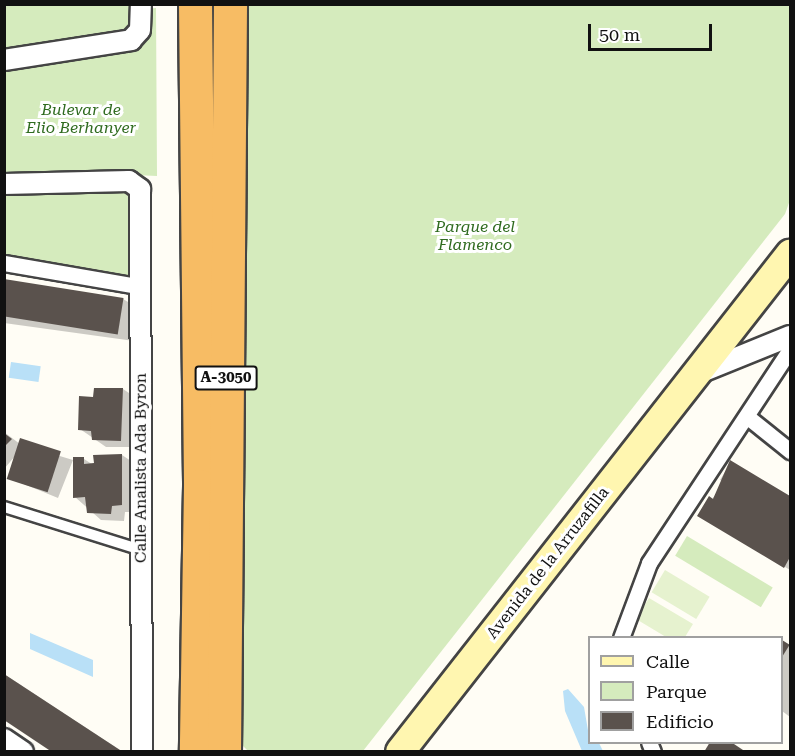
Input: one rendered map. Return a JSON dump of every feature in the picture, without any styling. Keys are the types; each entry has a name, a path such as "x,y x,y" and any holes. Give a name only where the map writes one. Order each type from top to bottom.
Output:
{"highway":[{"name":"A-3050","path":"195,4 196,752"},
{"name":"A-3050","path":"224,752 230,4"}],"main road":[{"name":"Avenida de la Arruzafilla","path":"400,752 790,254"},
{"path":"184,752 196,699"}],"street":[{"path":"4,60 131,40 140,30 141,4"},
{"name":"Calle Analista Ada Byron","path":"4,183 138,185 142,752"},
{"path":"4,263 132,285"},
{"name":"Avenida de la Arruzafilla","path":"697,374 790,336"},
{"path":"622,636 649,563 749,418 790,349"},
{"path":"749,418 790,451"},
{"path":"4,739 23,752"}],"lane":[{"path":"4,507 141,550"}],"green space":[{"name":"Bulevar de Elio Berhanyer","path":"134,4 135,10 156,8 157,176 135,175 134,281 5,259 4,5"},
{"name":"Parque del Flamenco","path":"247,5 790,5 790,200 785,214 363,751 248,751 241,744"},
{"path":"687,536 773,588 761,607 675,556"},
{"path":"665,570 710,597 696,619 652,592"},
{"path":"649,598 693,624 686,636 664,636 636,619"}],"water":[{"path":"11,362 41,366 38,382 9,378"},
{"path":"30,633 93,660 93,677 30,649"},
{"path":"568,689 584,707 588,744 600,744 603,751 582,751 565,711 563,691"}],"building":[{"path":"4,279 124,298 118,334 4,316"},
{"path":"94,388 123,388 121,441 92,440 91,431 78,430 79,396 93,397"},
{"path":"4,433 12,439 4,447"},
{"path":"20,438 61,451 48,492 7,479"},
{"path":"122,454 122,505 112,506 111,514 87,513 85,497 73,498 73,457 84,457 84,464 94,463 93,455"},
{"path":"730,460 790,496 790,557 784,568 697,516 709,496 713,499"},
{"path":"783,641 790,645 783,655"},
{"path":"4,674 123,752 52,752 4,720"},
{"path":"709,744 734,744 746,752 704,752"}]}
